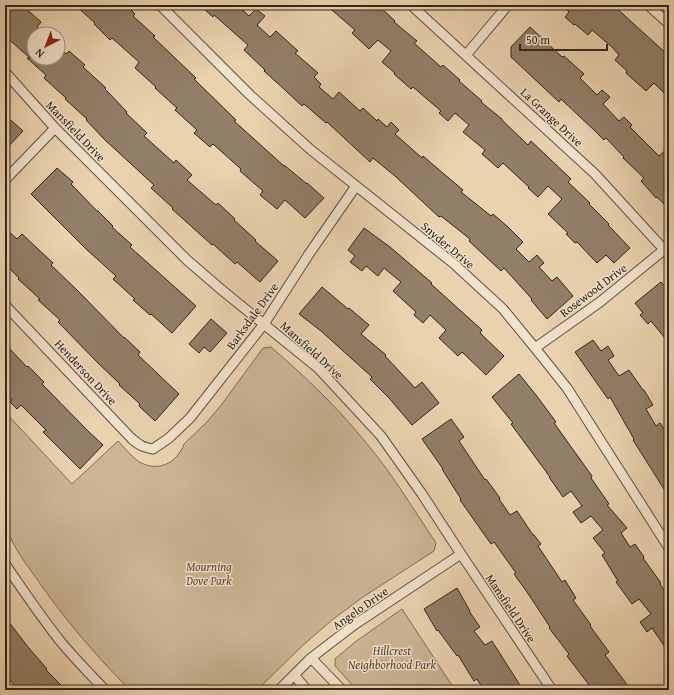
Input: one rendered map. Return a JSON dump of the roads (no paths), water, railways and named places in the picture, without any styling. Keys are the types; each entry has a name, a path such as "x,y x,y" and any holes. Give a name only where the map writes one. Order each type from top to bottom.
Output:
{"street":[{"name":"Snyder Drive","path":"160,5 250,95 305,145 453,263 502,309 567,388 669,548"},
{"name":"La Grange Drive","path":"411,5 595,174 667,252"},
{"path":"466,55 508,5"},
{"path":"648,5 669,24"},
{"name":"Mansfield Drive","path":"5,72 55,128 187,260 318,368 381,436 422,494 552,690"},
{"path":"5,180 55,128"},
{"name":"Barksdale Drive","path":"153,448 169,438 190,418 264,324 309,254 356,186"},
{"name":"Rosewood Drive","path":"535,348 667,252"},
{"name":"Henderson Drive","path":"5,305 137,444 143,447 153,448"},
{"name":"Angelo Drive","path":"279,690 311,658 354,625 461,554"},
{"path":"5,564 61,642 105,690"},
{"path":"311,658 342,690"},
{"path":"294,675 308,690"}],"park label":[{"name":"Mourning Dove Park","path":"209,573"},
{"name":"Hillcrest Neighborhood Park","path":"392,657"}]}
